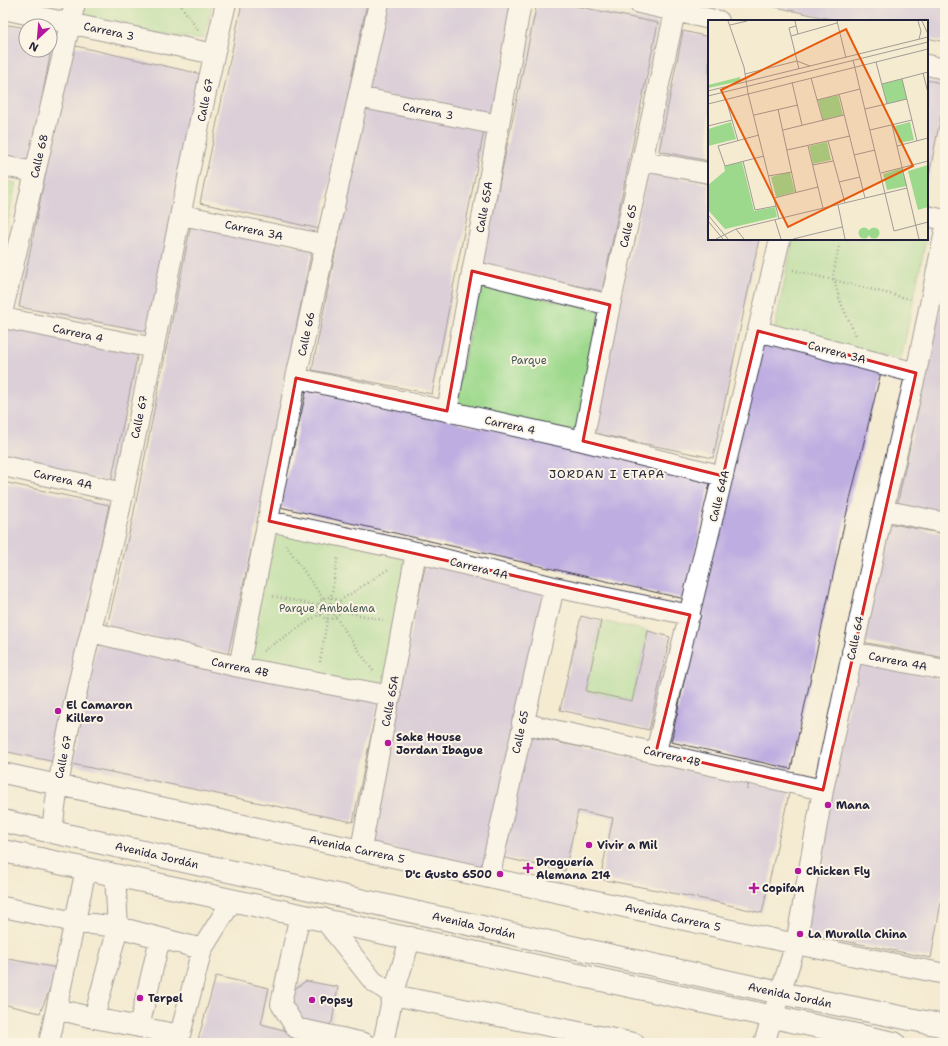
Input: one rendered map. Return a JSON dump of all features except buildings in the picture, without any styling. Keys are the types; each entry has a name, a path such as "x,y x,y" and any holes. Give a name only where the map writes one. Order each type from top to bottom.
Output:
{"main road":[{"name":"Avenida Jordán","path":"3,821 780,993 945,1026"},
{"path":"3,851 232,901 323,918 894,1043"}],"street":[{"name":"Calle 68","path":"3,309 75,3"},
{"name":"Calle 67","path":"52,831 57,785 90,632 124,493 214,54 226,3"},
{"name":"Calle 66","path":"240,667 296,378 379,3"},
{"name":"Calle 65A","path":"447,411 521,3"},
{"path":"639,3 714,20"},
{"name":"Carrera 3","path":"3,9 71,22 214,54"},
{"name":"Calle 65","path":"583,442 610,305 643,161 674,12"},
{"path":"928,65 945,69"},
{"name":"Carrera 3","path":"358,97 499,125"},
{"path":"643,161 708,173"},
{"path":"3,166 35,172"},
{"name":"Carrera 3A","path":"182,215 326,245"},
{"path":"928,216 945,220"},
{"name":"Calle 64","path":"764,1043 796,944 823,790 883,510 916,373 945,231"},
{"name":"Calle 64A","path":"656,752 724,476 780,240"},
{"path":"472,271 610,305"},
{"name":"Carrera 4","path":"3,318 154,348"},
{"name":"Carrera 3A","path":"758,331 916,373"},
{"name":"Carrera 4","path":"296,378 583,442 724,476"},
{"name":"Carrera 4A","path":"3,466 124,493"},
{"path":"883,510 945,523"},
{"name":"Carrera 4A","path":"269,520 416,552 554,587 690,615"},
{"name":"Calle 65A","path":"361,849 391,696 416,552"},
{"name":"Calle 65","path":"489,878 522,723 554,587"},
{"name":"Carrera 4B","path":"90,632 240,667 391,696"},
{"name":"Carrera 4A","path":"852,652 945,670"},
{"name":"Carrera 4B","path":"522,723 823,790"},
{"name":"Avenida Carrera 5","path":"3,773 796,944 944,970"},
{"path":"49,1043 86,869"},
{"path":"94,1018 118,927 115,875"},
{"path":"56,1010 180,1036 202,949 232,901"},
{"path":"3,907 75,922 118,927 202,949"},
{"path":"300,914 281,1004 296,1028 364,1043"},
{"path":"323,918 373,981 393,996 634,1043"},
{"path":"383,1043 393,996 411,937"},
{"path":"139,1027 160,938"}],"path":[{"path":"840,240 833,276 840,301 854,332 875,362"},
{"path":"774,266 930,304"},
{"path":"269,520 391,696"},
{"path":"318,682 341,536"},
{"path":"240,667 416,552"},
{"path":"254,592 404,624"},
{"path":"331,597 338,602 340,610 335,617 327,619 320,614 318,605 323,598 331,597"}],"highlighted area":[{"path":"472,271 610,305 583,441 723,476 758,331 916,373 823,790 656,752 690,615 269,521 296,378 447,411"}],"green space":[{"path":"75,3 213,3 204,39 71,22"},
{"path":"3,180 16,183 3,246"},
{"path":"793,240 926,240 901,359 774,332"},
{"name":"Parque","path":"479,285 604,311 579,434 454,409"},
{"name":"Parque Ambalema","path":"273,526 410,555 385,688 246,662"},
{"path":"601,621 648,631 632,701 586,691"}],"place":[{"name":"El Camaron Killero","path":"58,711"},
{"name":"Sake House Jordan Ibague","path":"388,743"},
{"name":"Mana","path":"828,805"},
{"name":"Vivir a Mil","path":"589,845"},
{"name":"Droguería Alemana 214","path":"528,868"},
{"name":"Chicken Fly","path":"798,871"},
{"name":"D'c Gusto 6500","path":"500,874"},
{"name":"Copifan","path":"754,888"},
{"name":"La Muralla China","path":"800,934"},
{"name":"Terpel","path":"140,998"},
{"name":"Popsy","path":"312,1000"}],"district":[{"name":"JORDAN I ETAPA","path":"607,474"}]}
